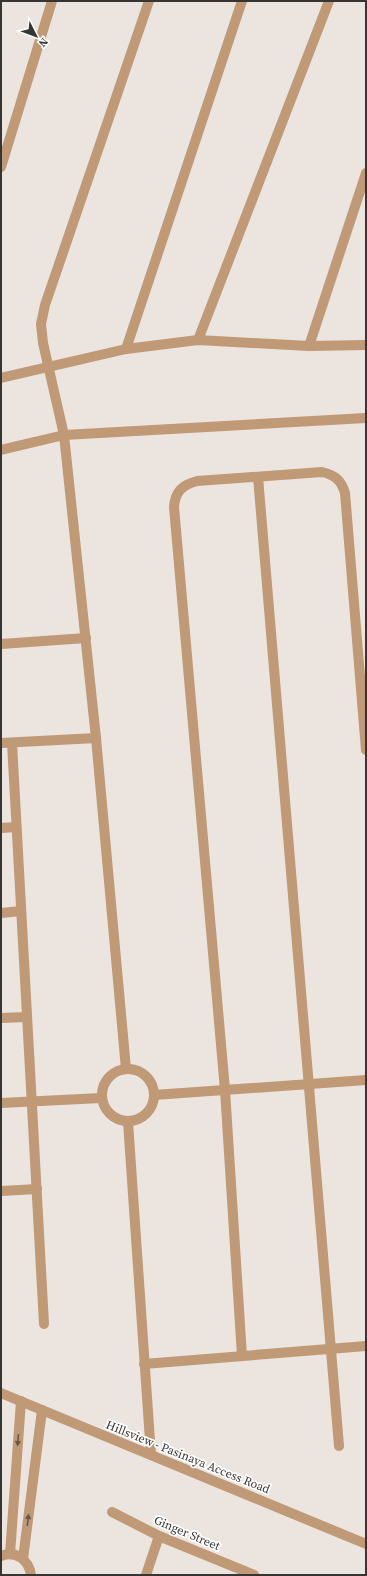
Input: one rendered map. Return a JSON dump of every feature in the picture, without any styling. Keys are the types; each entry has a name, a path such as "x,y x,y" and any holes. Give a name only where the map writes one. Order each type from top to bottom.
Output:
{"street":[{"path":"1,167 52,1"},
{"path":"126,1069 96,738 64,435 43,343 41,324 45,305 150,1"},
{"path":"126,349 242,1"},
{"path":"198,340 329,1"},
{"path":"309,346 366,173"},
{"path":"1,378 126,349 198,340 309,346 366,345"},
{"path":"1,450 64,435 366,418"},
{"path":"242,1356 226,1090 174,502 174,497 187,483 196,481 322,472 338,478 343,485 345,493 366,750"},
{"path":"258,477 339,1446"},
{"path":"1,644 86,638"},
{"path":"1,743 96,738"},
{"path":"12,743 44,1324"},
{"path":"1,828 16,827"},
{"path":"1,913 21,911"},
{"path":"1,1018 27,1017"},
{"path":"126,1069 140,1072 146,1076 153,1088 154,1095 153,1103 149,1110 136,1120 128,1122 113,1117 105,1109 101,1098 107,1078 113,1073 126,1069"},
{"path":"154,1095 366,1080"},
{"path":"1,1103 101,1098"},
{"path":"128,1122 151,1455"},
{"path":"1,1192 37,1189"},
{"path":"144,1364 366,1346"},
{"name":"Hillsview - Pasinaya Access Road","path":"1,1393 366,1544"},
{"path":"21,1402 6,1555 23,1559 28,1564 31,1575"},
{"path":"23,1559 42,1410"},
{"name":"Ginger Street","path":"112,1512 159,1536 254,1575"},
{"path":"146,1575 159,1536"}]}
